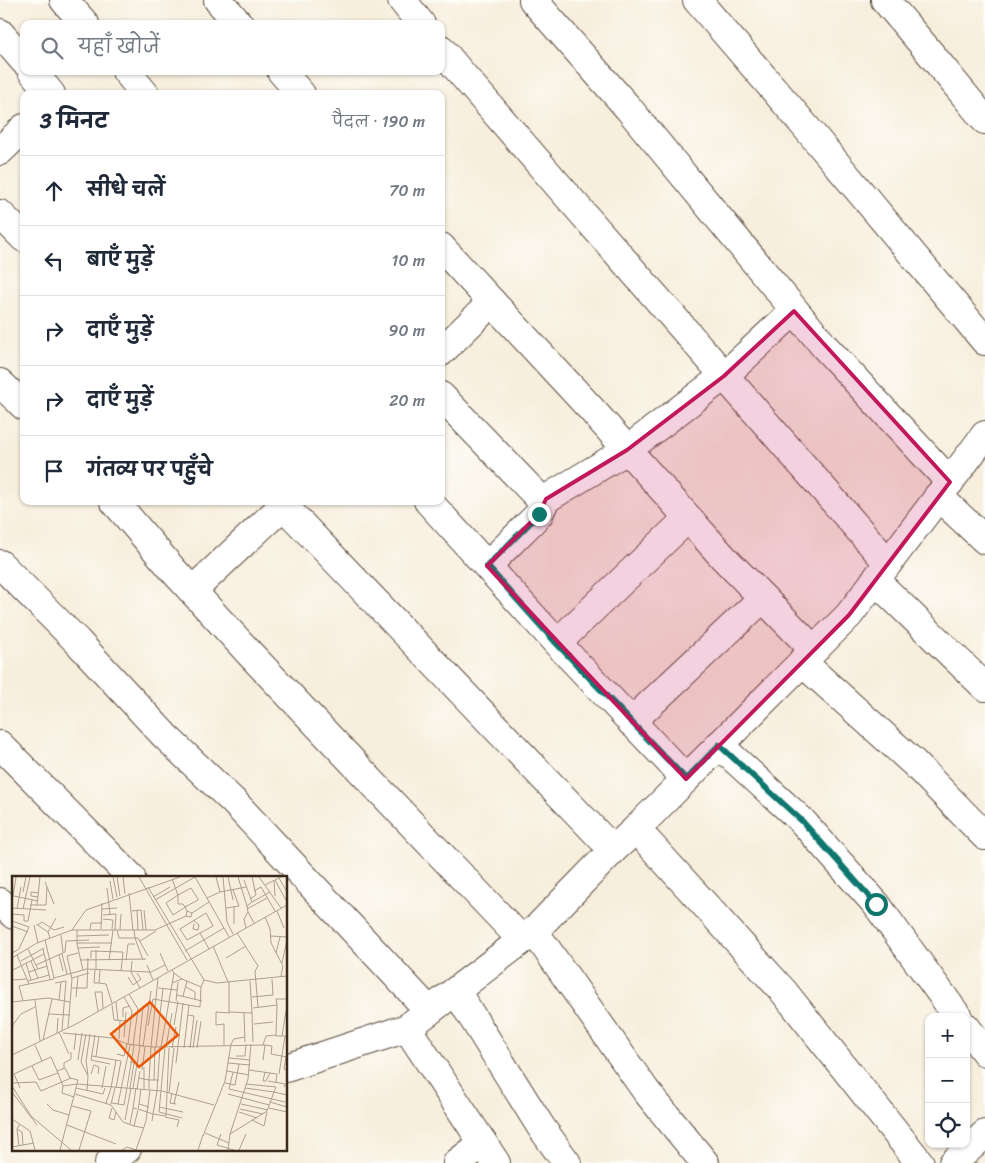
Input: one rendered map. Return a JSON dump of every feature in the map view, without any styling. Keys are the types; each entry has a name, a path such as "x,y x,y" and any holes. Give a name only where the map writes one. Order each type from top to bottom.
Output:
{"street":[{"path":"64,0 82,20"},
{"path":"218,0 236,20"},
{"path":"402,0 418,20"},
{"path":"533,0 628,109 985,540"},
{"path":"697,0 796,114 985,341"},
{"path":"885,0 985,120"},
{"path":"0,33 20,56"},
{"path":"445,54 724,376 882,572 985,687"},
{"path":"35,75 48,90"},
{"path":"129,75 142,90"},
{"path":"285,75 298,90"},
{"path":"0,151 20,132"},
{"path":"0,214 20,234"},
{"path":"445,251 722,557 763,598 808,656 985,836"},
{"path":"445,348 492,302"},
{"path":"487,566 539,514 546,500 627,450 724,376 794,311"},
{"path":"445,400 542,500 542,507"},
{"path":"288,1067 418,1020 528,935 849,615 985,435"},
{"path":"117,505 192,591 252,656 528,935 646,1092 705,1163"},
{"path":"192,591 282,505"},
{"path":"286,505 613,850"},
{"path":"432,505 556,643 686,779"},
{"path":"556,643 688,518"},
{"path":"0,564 77,641 165,736 235,803 421,1002 418,1020 489,1153 457,1163"},
{"path":"631,722 763,598"},
{"path":"0,745 130,876"},
{"path":"719,745 802,821 876,904 955,1013"},
{"path":"636,829 784,992 920,1163"},
{"path":"0,902 12,913"},
{"path":"456,991 541,1127 567,1163"},
{"path":"970,1032 985,1052"},
{"path":"953,1163 985,1134"},
{"path":"109,1163 126,1150"}],"highlighted area":[{"path":"794,311 950,482 849,615 686,779 487,566 539,514 546,499 627,450 724,376"}],"route":[{"path":"539,514 487,566 556,643 686,779 719,745 802,821 876,904"}]}
